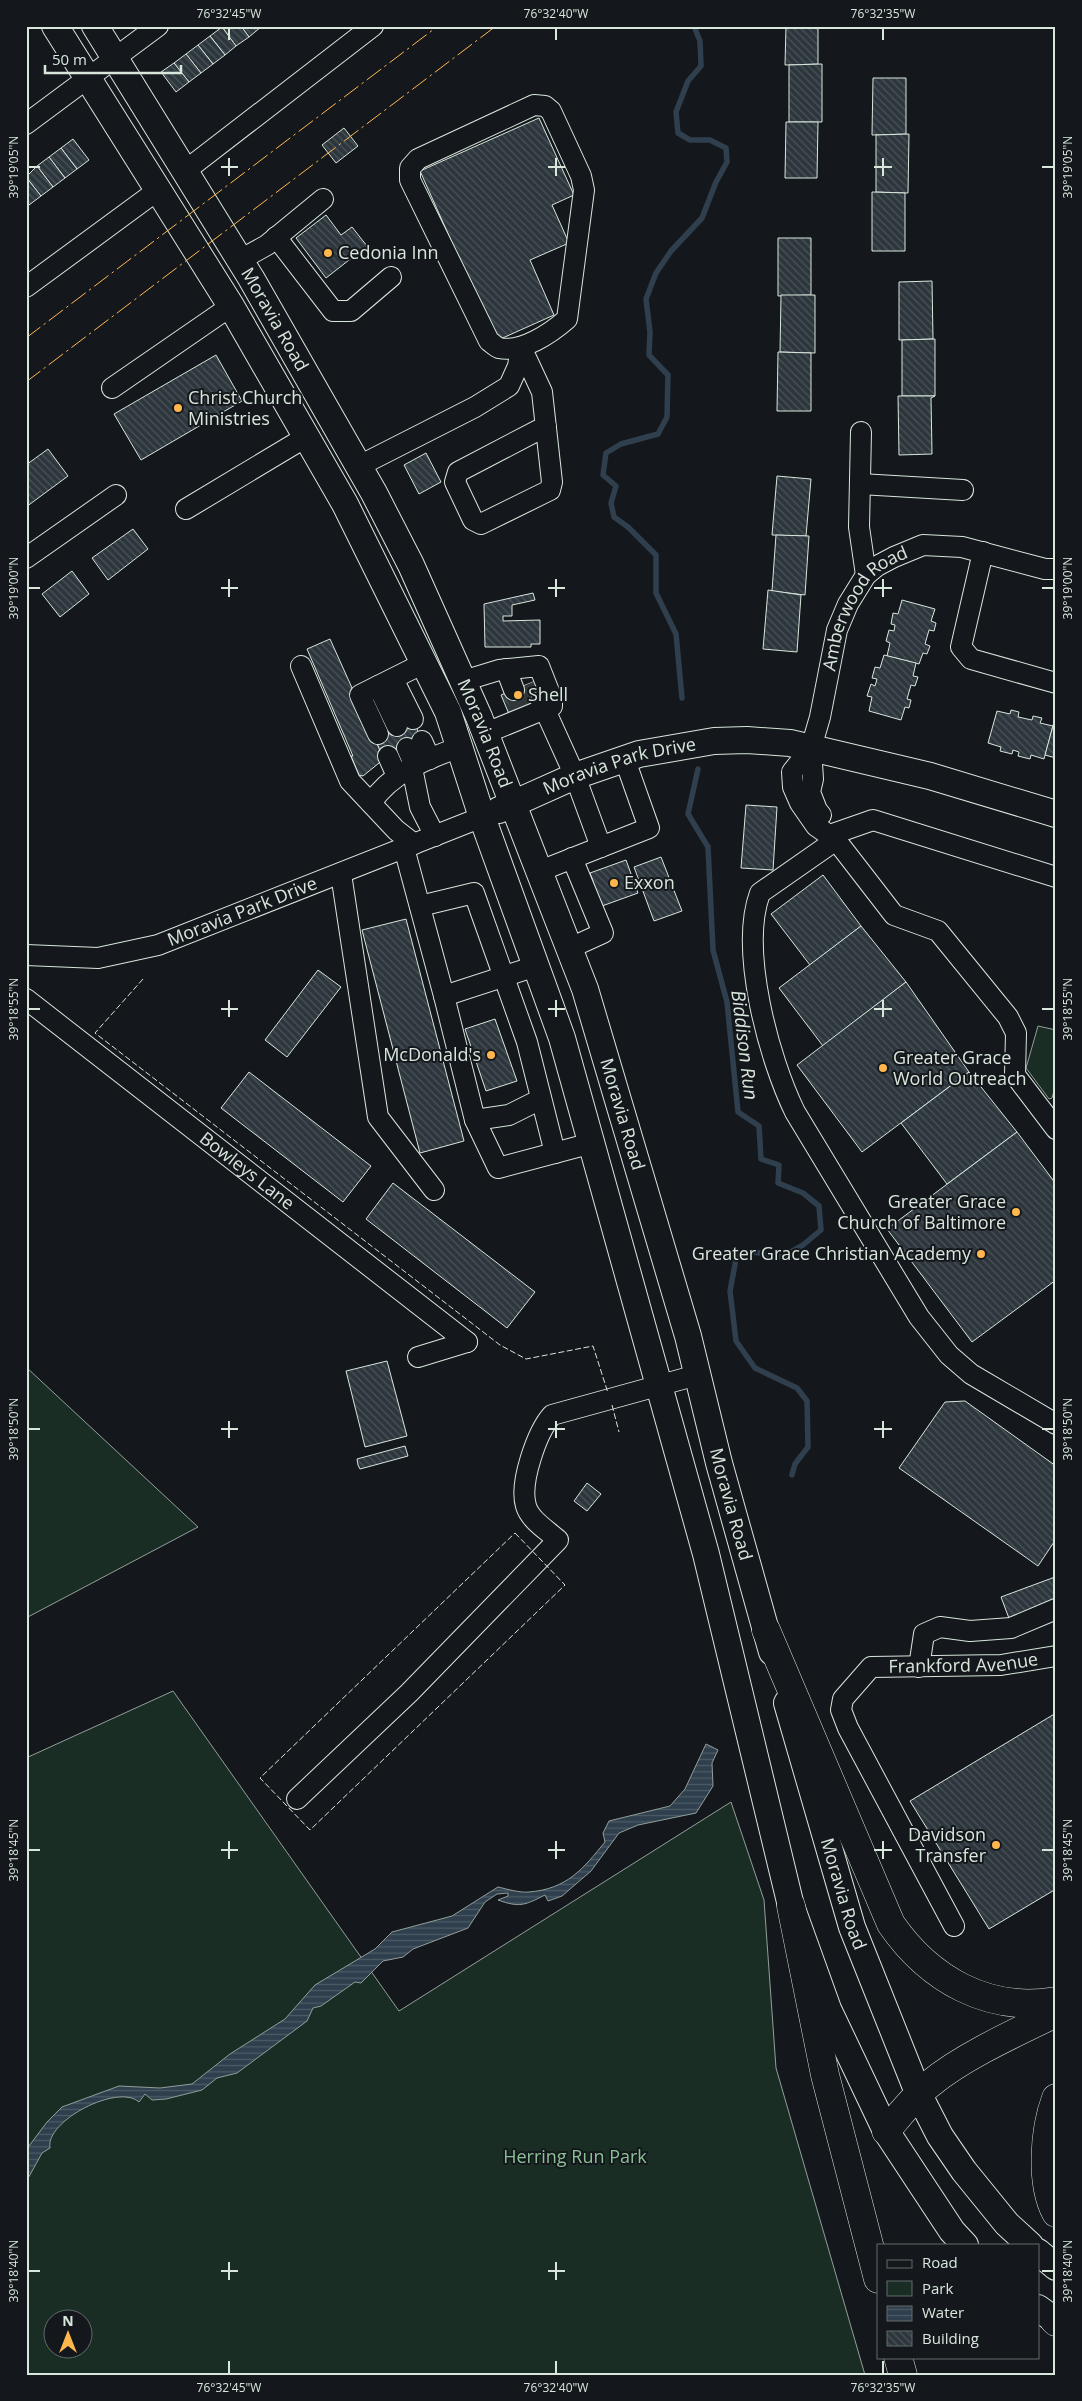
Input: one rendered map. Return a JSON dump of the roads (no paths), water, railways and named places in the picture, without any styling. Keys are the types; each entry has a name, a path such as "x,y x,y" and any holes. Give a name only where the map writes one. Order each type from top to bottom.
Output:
{"highway":[{"path":"766,1630 888,1916 901,1938 937,1973 954,1985 979,1996 1024,2004 1056,2001"},
{"path":"791,1906 825,2076 877,2275"},
{"path":"886,2131 919,2094 940,2076 1015,2033 1056,2013"},
{"path":"1056,2098 1046,2137 1046,2170 1056,2213"},
{"path":"898,2358 903,2375"}],"main road":[{"name":"Moravia Road","path":"55,26 231,306 345,504 448,712 482,817 562,1038 706,1554 791,1906 828,2008 886,2131 952,2231 965,2244"},
{"name":"Moravia Road","path":"95,26 240,260 359,466 411,565 486,733 585,989 635,1152 697,1375 719,1463 852,1927 919,2094 940,2136 964,2172 1007,2224 1029,2244"},
{"name":"Moravia Park Drive","path":"482,817 575,776 639,754 714,741 747,740 790,743 930,776 1056,814"},
{"path":"1040,2254 1056,2267"}],"street":[{"path":"26,124 158,26"},
{"path":"185,171 372,26"},
{"path":"534,105 545,106 551,111 581,176 584,190 567,319 555,330 521,347 499,348 489,341 410,180 410,168 418,159 534,105"},
{"path":"26,287 158,190"},
{"path":"240,260 267,245 323,199"},
{"path":"276,237 333,311 351,312 391,277"},
{"path":"112,388 231,306"},
{"path":"359,466 475,407 509,386 518,366 521,347"},
{"path":"521,347 542,392 546,426 552,482 550,490 481,524 473,520 455,482 458,472 546,426"},
{"path":"861,432 859,527 866,575"},
{"path":"186,509 306,437"},
{"path":"860,484 962,490"},
{"path":"26,558 116,495"},
{"name":"Amberwood Road","path":"811,748 820,717 837,630 848,604 866,575 877,566 923,545 953,546 984,552 1045,569 1056,570"},
{"path":"984,552 961,647 972,659 1056,683"},
{"path":"378,734 360,695 424,663"},
{"path":"301,666 350,781 409,846 420,906 475,1120 498,1168 592,1143"},
{"path":"463,681 506,669 530,675 539,666 552,699 552,706 542,705 486,733"},
{"path":"506,669 514,690"},
{"path":"385,682 405,723"},
{"path":"542,705 575,776 601,847"},
{"path":"388,756 414,760 460,747"},
{"path":"811,748 792,772 793,787 800,803 816,826 833,838 894,915 938,931 1008,1017 1016,1033 1015,1076 1056,1130"},
{"path":"371,803 380,790 414,760"},
{"path":"414,760 420,807 435,836"},
{"path":"540,871 649,828 625,760"},
{"name":"Moravia Park Drive","path":"26,955 98,958 158,945 482,817"},
{"path":"1056,877 873,820 833,838 760,893 755,907 753,953 758,991 780,1082 794,1112 918,1317 949,1355 971,1374 1056,1424"},
{"path":"570,948 603,933 572,858"},
{"path":"341,874 378,1117 434,1190"},
{"path":"420,906 474,893 527,1042 555,1153"},
{"path":"444,996 536,966"},
{"name":"Bowleys Lane","path":"26,999 467,1342 418,1357"},
{"path":"475,1120 509,1116 541,1099"},
{"path":"297,1799 409,1693 558,1540 531,1515 526,1506 524,1494 539,1435 552,1415 697,1375"},
{"path":"918,1666 924,1634 940,1626 970,1631 1011,1628 1056,1609"},
{"name":"Frankford Avenue","path":"954,1926 848,1728 841,1710 844,1699 871,1667 1001,1665 1056,1656"}],"water":[{"path":"706,1744 718,1750 712,1763 713,1786 696,1813 638,1825 619,1833 591,1871 562,1896 548,1901 545,1895 517,1905 498,1900 508,1896 508,1893 497,1894 485,1902 468,1928 413,1949 403,1957 383,1961 361,1983 355,1982 321,2006 313,2008 307,2021 237,2073 217,2078 202,2090 166,2099 152,2100 145,2094 139,2102 129,2097 116,2097 100,2101 85,2108 70,2117 59,2127 52,2137 50,2148 42,2153 26,2182 26,2150 47,2122 62,2107 119,2086 160,2088 192,2084 230,2054 285,2019 315,1985 375,1949 392,1932 452,1916 498,1887 529,1892 554,1887 564,1882 581,1869 605,1842 603,1833 609,1821 670,1806 685,1789"}],"waterway":[{"name":"Biddison Run","path":"682,698 676,634 656,593 656,555 628,527 614,517 611,503 616,486 603,475 606,453 621,444 658,434 667,417 668,375 649,355 650,332 646,299 656,273 671,251 702,218 716,182 727,162 726,148 710,140 690,140 678,133 676,112 688,81 701,66 700,41 694,26"},
{"name":"Biddison Run","path":"698,769 688,814 708,847 713,950 727,1002 738,1112 759,1126 761,1159 779,1165 778,1183 803,1193 819,1206 821,1230 803,1245 782,1257 754,1252 737,1254 730,1291 736,1341 755,1368 797,1388 807,1401 808,1447 795,1464 792,1475"}],"tunnel":[{"path":"533,682 541,701"},
{"path":"514,690 522,709"}],"place":[{"name":"Cedonia Inn","path":"328,253"},
{"name":"Christ Church Ministries","path":"178,408"},
{"name":"Shell","path":"518,695"},
{"name":"Exxon","path":"614,883"},
{"name":"McDonald's","path":"491,1055"},
{"name":"Greater Grace World Outreach","path":"883,1068"},
{"name":"Greater Grace Church of Baltimore","path":"1016,1212"},
{"name":"Greater Grace Christian Academy","path":"981,1254"},
{"name":"Davidson Transfer","path":"996,1845"}],"park label":[{"name":"Herring Run Park","path":"575,2157"}]}
